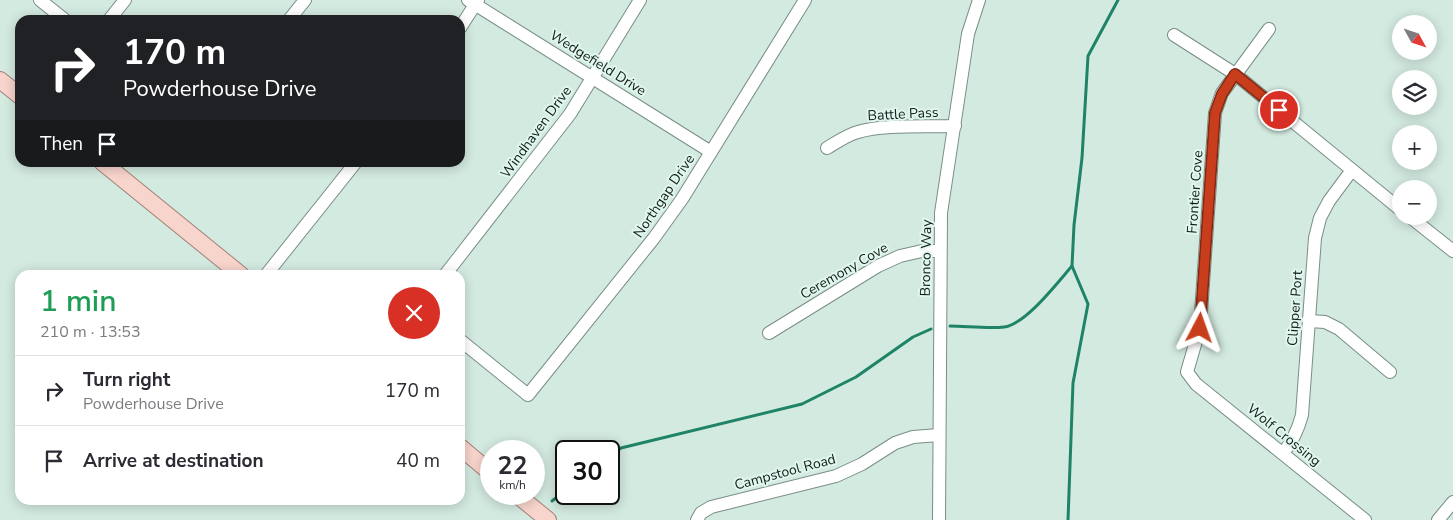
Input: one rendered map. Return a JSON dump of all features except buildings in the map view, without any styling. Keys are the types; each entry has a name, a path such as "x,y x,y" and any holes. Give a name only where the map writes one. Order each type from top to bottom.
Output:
{"main road":[{"path":"0,80 15,92"},
{"path":"108,167 235,270"},
{"path":"465,452 480,464"},
{"path":"530,505 548,520"}],"street":[{"path":"40,0 59,15"},
{"path":"113,15 125,0"},
{"path":"293,15 305,0"},
{"name":"Windhaven Drive","path":"449,270 570,114 640,0"},
{"name":"Northgap Drive","path":"465,344 528,395 654,238 682,199 805,0"},
{"name":"Bronco Way","path":"938,520 941,213 968,34 979,0"},
{"path":"465,18 474,1"},
{"name":"Wedgefield Drive","path":"474,1 711,152"},
{"name":"Frontier Cove","path":"1187,372 1200,328 1215,113 1222,94 1269,29"},
{"path":"1174,35 1235,74 1392,203"},
{"name":"Battle Pass","path":"827,148 845,137 860,131 886,128 955,126"},
{"path":"270,270 352,167"},
{"name":"Clipper Port","path":"1283,453 1291,444 1302,415 1315,238 1320,218 1329,201 1352,170"},
{"path":"1420,225 1453,251"},
{"name":"Ceremony Cove","path":"768,333 878,266 900,256 922,251 940,251"},
{"path":"1309,321 1324,322 1339,329 1390,372"},
{"name":"Wolf Crossing","path":"1187,372 1196,384 1365,520"},
{"name":"Campstool Road","path":"697,520 700,514 711,507 836,476 862,464 895,443 913,437 939,435"},
{"path":"1438,520 1453,502"}],"waterway":[{"path":"1068,520 1073,383 1088,304 1072,266 1074,225 1082,158 1088,56 1118,0"},
{"path":"950,326 998,328 1013,324 1022,319 1041,302 1072,266"},
{"path":"620,449 802,404 856,377 913,337 931,329"}],"route":[{"path":"1200,328 1215,113 1222,94 1235,74 1279,110"}]}
